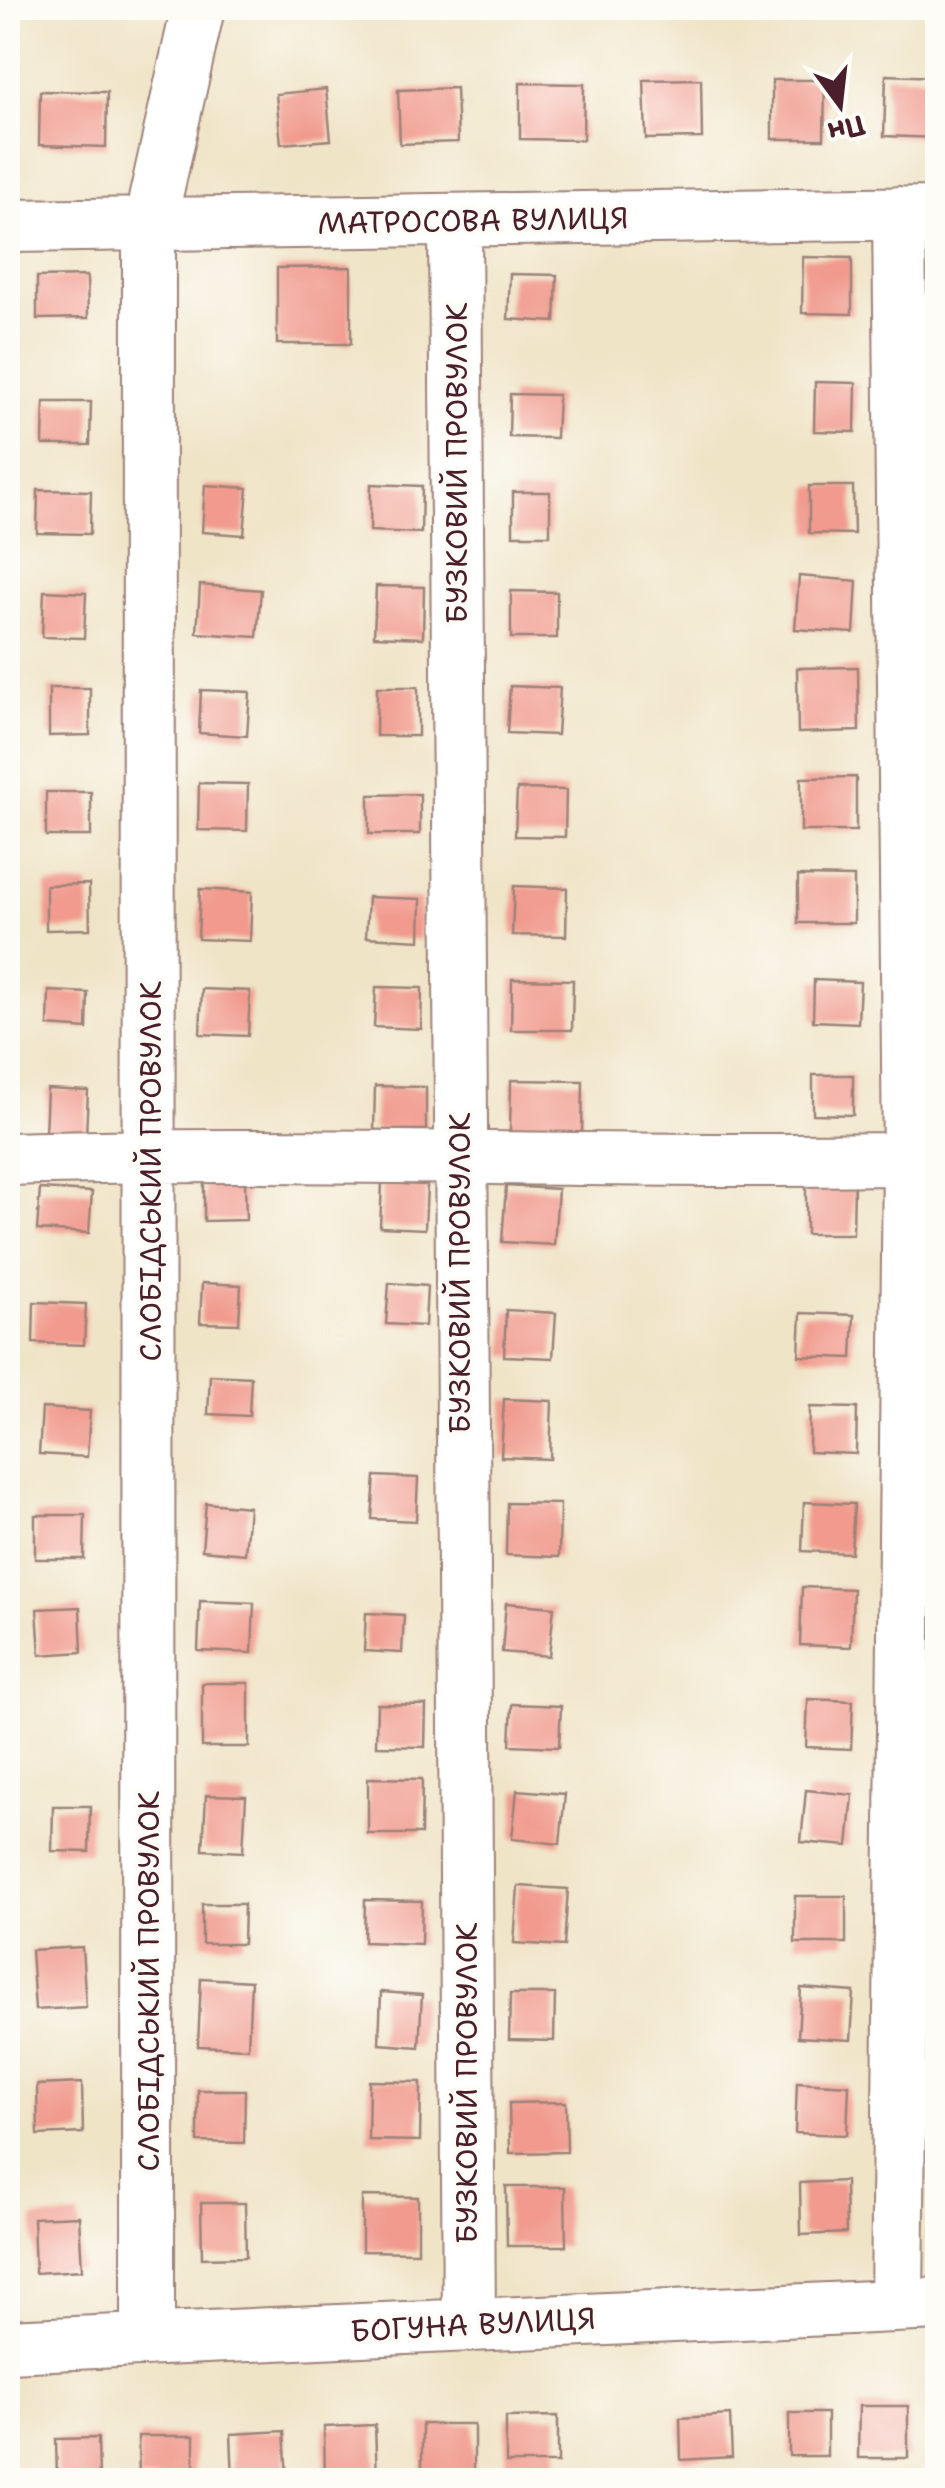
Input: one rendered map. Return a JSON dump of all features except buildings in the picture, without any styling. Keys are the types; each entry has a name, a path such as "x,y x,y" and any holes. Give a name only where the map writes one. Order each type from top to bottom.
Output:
{"street":[{"name":"СЛОБІДСЬКИЙ ПРОВУЛОК","path":"148,2340 149,227 198,8"},
{"name":"МАТРОСОВА ВУЛИЦЯ","path":"8,226 149,227 918,213"},
{"path":"917,2305 923,1158 918,213"},
{"name":"БУЗКОВИЙ ПРОВУЛОК","path":"456,222 469,2325"},
{"path":"8,1160 151,1155 460,1160 923,1158"},
{"name":"БОГУНА ВУЛИЦЯ","path":"8,2346 917,2305"}]}
